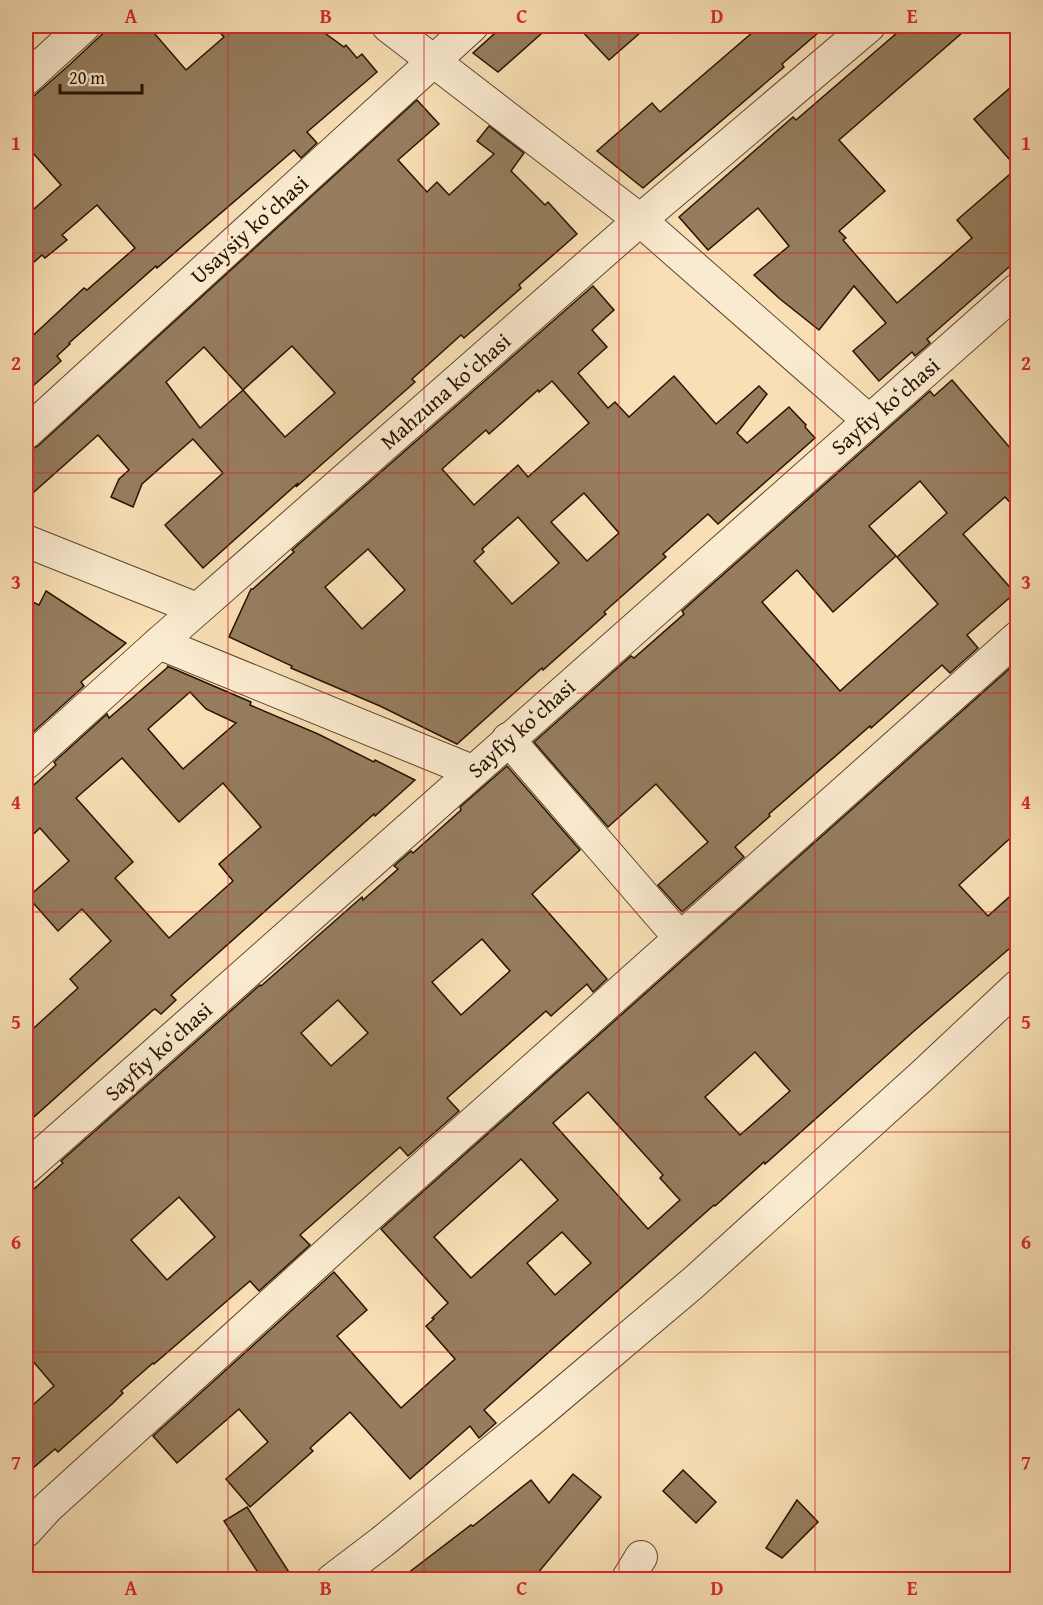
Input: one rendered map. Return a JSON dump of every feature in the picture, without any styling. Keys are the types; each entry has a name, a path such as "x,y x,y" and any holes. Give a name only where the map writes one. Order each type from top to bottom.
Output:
{"street":[{"path":"26,80 84,26"},
{"path":"388,26 640,220 868,420"},
{"name":"Usaysiy koʻchasi","path":"26,433 472,26"},
{"name":"Mahzuna koʻchasi","path":"26,763 197,609 640,220 869,26"},
{"name":"Sayfiy koʻchasi","path":"26,1168 1017,289"},
{"path":"26,541 197,609"},
{"path":"26,1531 46,1508 336,1245 1017,637"},
{"path":"159,643 472,771"},
{"path":"508,739 680,938"},
{"path":"332,1580 538,1414 693,1283 923,1075 1017,986"}],"building":[{"path":"111,26 148,26 186,70 224,37 214,26 315,26 344,47 346,45 357,58 362,54 377,72 307,132 317,143 301,158 294,150 157,268 156,266 69,343 57,356 61,361 26,392 26,342 84,288 87,290 135,248 97,205 62,235 67,240 45,258 42,255 26,269 26,216 61,185 26,145 26,103"},
{"path":"503,26 550,26 498,72 473,53"},
{"path":"577,26 648,26 609,60"},
{"path":"760,26 826,26 782,64 784,67 643,188 597,151 652,103 660,112"},
{"path":"905,26 970,26 839,140 885,191 839,231 846,238 843,240 897,303 972,238 957,220 1017,168 1017,260 927,339 930,343 915,356 912,352 879,381 853,351 886,323 854,286 819,330 754,275 789,246 758,208 708,250 679,217 793,117 796,120"},
{"path":"1017,82 1017,168 974,119"},
{"path":"417,100 439,124 398,160 427,192 437,182 449,195 494,154 477,141 489,126 524,153 511,171 545,205 548,202 577,234 519,285 521,288 464,338 461,335 412,379 415,382 203,568 165,525 223,473 193,439 142,484 133,507 111,497 119,479 129,470 98,435 26,499 26,452 38,446","holes":["292,346 335,393 285,437 243,390","204,347 243,390 200,428 166,382"]},
{"path":"593,286 614,310 592,330 607,347 578,373 608,408 615,402 629,417 674,376 716,424 759,386 767,394 737,433 747,443 789,407 815,438 718,524 708,514 663,554 666,557 604,612 606,614 457,744 229,637 251,589 294,552 292,550","holes":["552,381 589,423 528,477 518,465 474,505 442,469 486,430 489,434 538,390 539,392","584,493 619,533 587,561 551,522","518,517 559,563 512,604 474,561 484,552 482,549","368,549 405,590 362,629 325,587"]},
{"path":"952,380 1017,456 1017,510 1005,497 963,534 1015,593 967,635 978,648 950,673 942,665 769,814 770,816 735,847 744,857 682,912 658,885 708,842 656,784 608,827 534,742 631,656 634,658 684,614 682,611 930,391 934,396","holes":["920,481 947,513 897,557 938,604 840,691 762,602 797,570 833,612 896,556 869,526"]},
{"path":"46,591 126,643 81,682 84,686 30,735 26,730 26,599 39,605"},
{"path":"1017,662 1017,832 959,885 988,916 1017,890 1017,942 765,1164 764,1162 714,1205 484,1410 496,1423 479,1438 470,1426 410,1479 350,1412 310,1448 313,1451 250,1507 226,1479 268,1442 239,1409 177,1463 153,1436 334,1272 367,1310 337,1336 401,1408 455,1359 426,1326 448,1303 381,1229","holes":["755,1052 790,1091 740,1135 705,1097","588,1092 663,1175 660,1178 680,1200 648,1229 553,1123","521,1159 558,1200 471,1278 434,1237","562,1232 591,1263 555,1295 527,1263"]},
{"path":"168,667 251,702 250,705 415,780 171,995 176,1000 161,1014 155,1009 152,1011 26,1124 26,1035 78,988 70,979 111,941 82,909 58,931 28,897 69,861 40,828 26,841 26,792 56,765 54,762 107,714 109,718","holes":["190,692 206,709 236,723 183,769 148,729","122,758 179,822 223,783 261,827 219,864 233,881 169,938 115,878 133,862 76,798"]},
{"path":"507,766 580,850 532,894 607,979 593,992 587,984 551,1016 546,1011 447,1098 459,1111 408,1156 400,1147 300,1235 310,1245 259,1291 250,1281 121,1391 123,1393 112,1404 58,1452 55,1449 26,1474 26,1411 54,1386 26,1353 26,1196 63,1163 61,1161 260,985 398,869 394,866 411,851 413,853 461,810 460,807","holes":["482,939 510,971 461,1015 432,982","338,1000 368,1033 331,1066 301,1033","179,1197 215,1237 167,1280 131,1240"]},
{"path":"683,1470 716,1502 696,1523 663,1491"},
{"path":"573,1474 601,1497 532,1580 399,1580 531,1480 549,1503"},
{"path":"797,1500 818,1522 782,1558 766,1548"},
{"path":"247,1507 294,1580 263,1580 224,1521"}]}
